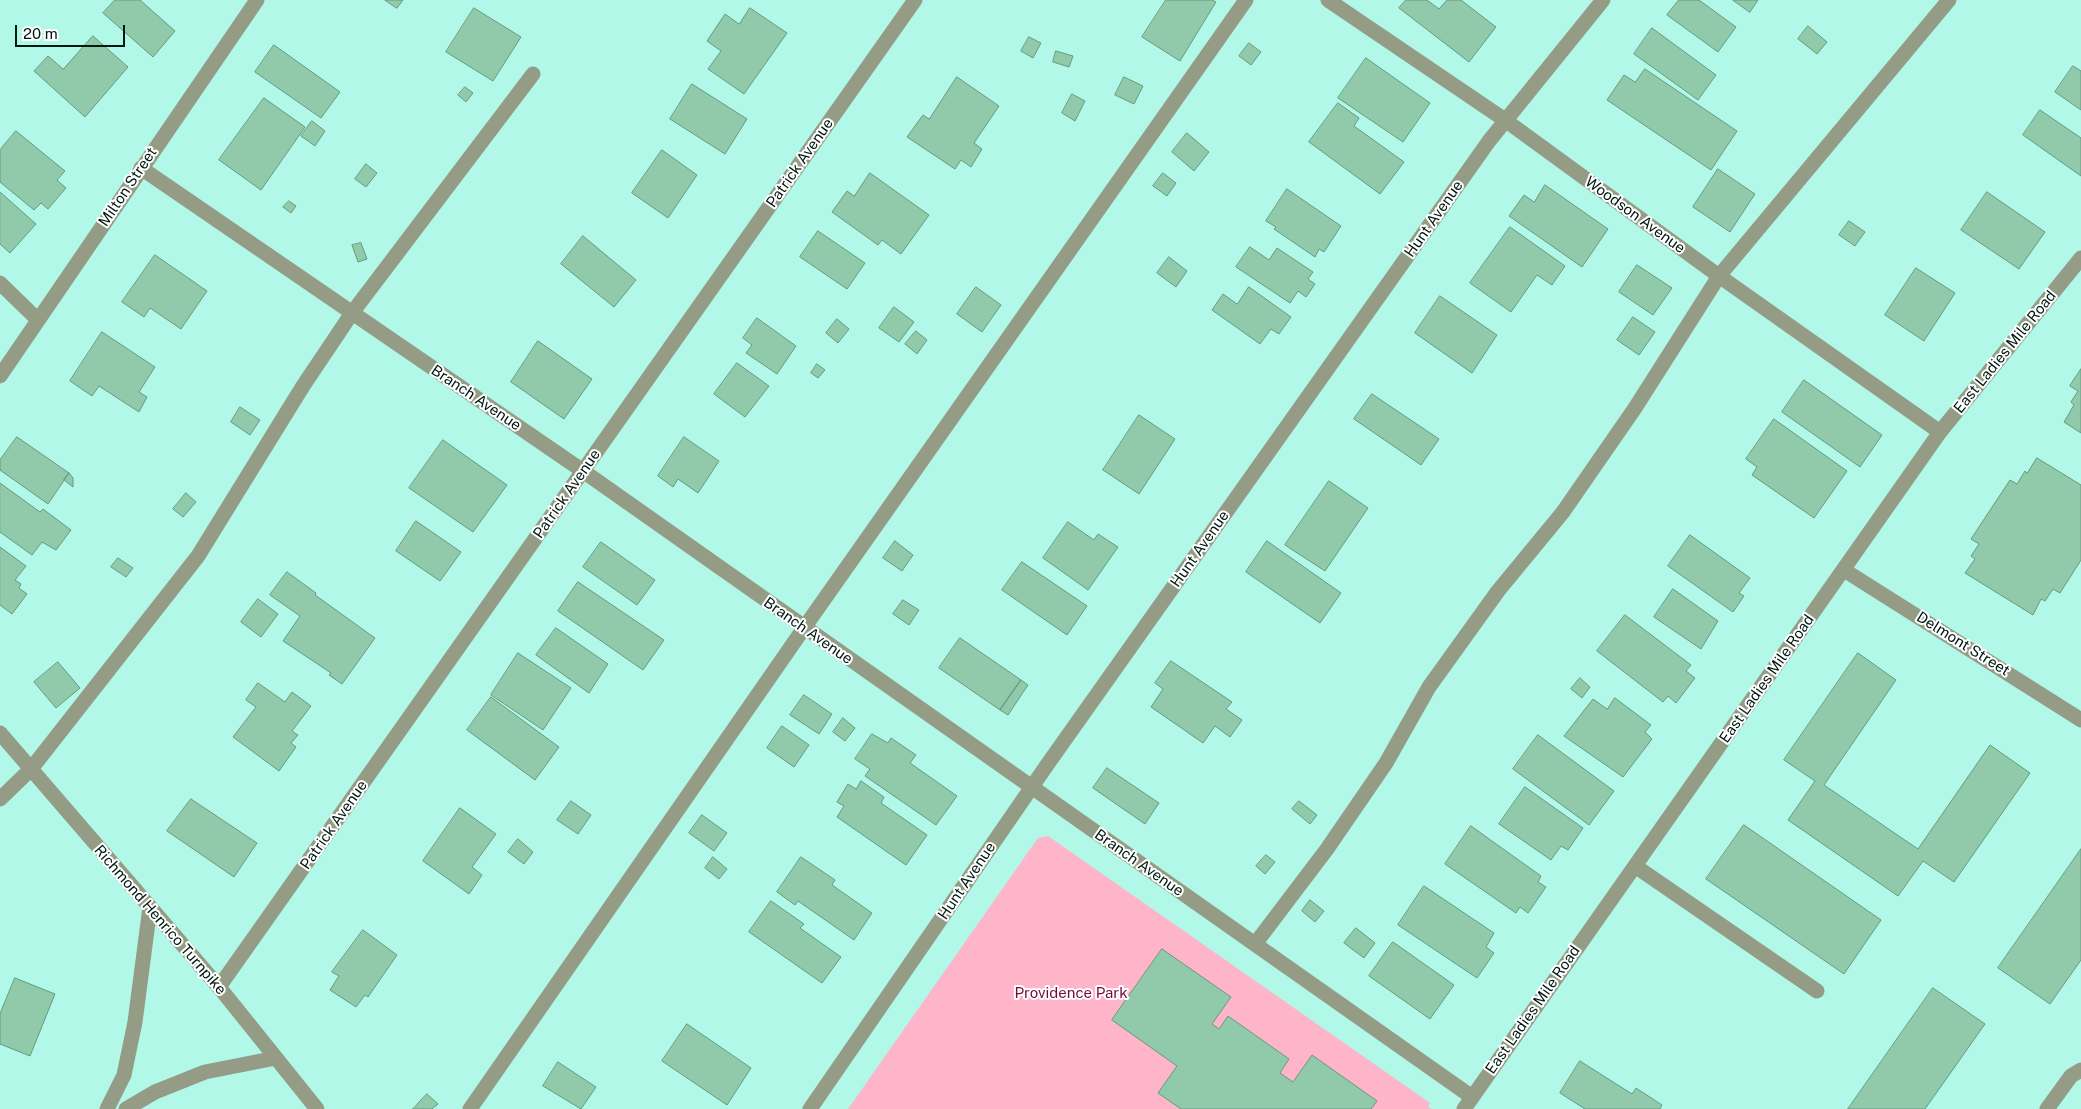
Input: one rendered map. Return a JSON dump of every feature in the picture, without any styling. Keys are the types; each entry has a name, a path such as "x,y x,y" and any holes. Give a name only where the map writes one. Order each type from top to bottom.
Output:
{"street":[{"name":"Milton Street","path":"0,376 257,0"},
{"name":"Patrick Avenue","path":"219,987 915,0"},
{"path":"470,1109 804,628 1246,0"},
{"name":"Woodson Avenue","path":"1328,0 1505,120 1719,276 1940,432"},
{"name":"Hunt Avenue","path":"810,1109 1031,788 1505,120 1603,0"},
{"path":"1255,944 1327,849 1386,763 1429,687 1498,591 1563,512 1635,408 1719,276 1949,0"},
{"path":"0,799 31,769 198,556 302,386 352,312 533,74"},
{"name":"Branch Avenue","path":"141,168 583,471 1255,944 1468,1103"},
{"name":"East Ladies Mile Road","path":"1468,1103 1940,432 2081,258"},
{"path":"0,283 38,320"},
{"name":"Delmont Street","path":"1844,570 2079,715"},
{"name":"Richmond Henrico Turnpike","path":"0,733 219,987 317,1109"},
{"path":"1635,866 1817,991"},
{"path":"107,1109 124,1075 128,1058 135,1022 150,907"},
{"path":"126,1109 155,1092 206,1072 276,1058"},
{"path":"2047,1109 2071,1076 2081,1070"}],"green space":[{"name":"Providence Park","path":"1048,836 1430,1103 1428,1107 1432,1109 848,1109 1038,838"}],"building":[{"path":"115,0 140,0 175,31 153,57 103,13"},
{"path":"385,0 403,0 397,8"},
{"path":"1166,0 1212,0 1216,2 1180,61 1142,37"},
{"path":"1406,0 1427,0 1439,9 1447,0 1461,0 1496,27 1469,62 1399,8"},
{"path":"1679,0 1699,0 1736,27 1718,52 1667,15"},
{"path":"1733,0 1758,0 1750,12"},
{"path":"474,8 521,37 493,81 446,52"},
{"path":"750,8 787,33 744,94 708,69 721,51 707,41 725,14 739,24"},
{"path":"1808,26 1827,42 1817,54 1798,39"},
{"path":"1652,28 1716,75 1698,100 1634,54"},
{"path":"93,36 128,67 85,117 34,71 48,56 63,69"},
{"path":"1029,37 1041,43 1033,58 1021,51"},
{"path":"1249,43 1261,52 1251,65 1239,56"},
{"path":"274,45 340,92 321,118 255,72"},
{"path":"1056,51 1073,56 1069,67 1053,62"},
{"path":"1366,58 1430,103 1403,142 1338,98"},
{"path":"2073,66 2081,71 2081,110 2055,92"},
{"path":"1645,69 1737,131 1711,170 1607,100 1624,75 1635,82"},
{"path":"957,77 999,106 974,143 982,149 971,167 961,160 955,169 907,137 923,115 929,119"},
{"path":"1124,77 1143,86 1134,104 1115,95"},
{"path":"692,84 747,119 725,154 670,119"},
{"path":"465,87 473,93 466,102 458,95"},
{"path":"1072,94 1085,101 1075,121 1062,113"},
{"path":"264,98 305,127 261,190 219,160"},
{"path":"1338,103 1359,118 1354,126 1404,162 1380,194 1309,142"},
{"path":"2040,110 2081,138 2081,176 2023,135"},
{"path":"312,121 325,131 315,146 301,136"},
{"path":"16,131 65,171 57,180 66,188 48,209 41,203 34,210 0,182 0,150"},
{"path":"1187,133 1209,152 1194,171 1172,152"},
{"path":"662,150 697,175 668,218 632,193"},
{"path":"366,164 377,173 366,187 355,179"},
{"path":"1718,169 1755,194 1730,232 1693,207"},
{"path":"870,173 929,215 901,254 882,240 878,245 832,212 847,191 854,196"},
{"path":"1163,173 1176,183 1167,196 1153,186"},
{"path":"1545,185 1608,229 1582,267 1509,216 1524,195 1534,202"},
{"path":"1287,189 1341,226 1324,252 1319,249 1315,257 1274,229 1276,227 1266,221"},
{"path":"0,192 36,224 10,253 0,244"},
{"path":"1987,192 2045,232 2019,269 1961,230"},
{"path":"289,201 296,206 291,213 283,207"},
{"path":"1849,221 1865,232 1855,246 1839,235"},
{"path":"1510,227 1565,266 1552,285 1537,275 1511,312 1470,283"},
{"path":"818,231 865,263 847,289 800,257"},
{"path":"583,236 636,280 614,307 561,264"},
{"path":"361,243 367,259 358,262 352,245"},
{"path":"1250,247 1269,260 1277,248 1313,272 1308,279 1315,284 1306,297 1298,291 1290,303 1236,267"},
{"path":"155,255 207,291 181,329 150,308 144,317 122,302"},
{"path":"1169,257 1187,271 1176,287 1157,273"},
{"path":"1637,265 1672,288 1653,315 1619,292"},
{"path":"1916,268 1955,293 1924,341 1885,315"},
{"path":"976,287 1001,305 982,332 957,314"},
{"path":"1249,287 1291,317 1279,334 1271,329 1260,344 1212,310 1223,294 1237,304"},
{"path":"1440,296 1497,335 1472,373 1415,333"},
{"path":"894,307 914,322 899,342 879,328"},
{"path":"1633,317 1655,332 1639,355 1617,340"},
{"path":"757,318 796,346 777,374 746,353 752,345 743,338"},
{"path":"837,319 849,329 838,343 826,333"},
{"path":"916,331 927,340 917,354 905,344"},
{"path":"102,332 155,367 139,392 147,397 139,412 99,386 92,396 70,381"},
{"path":"538,341 592,379 564,419 511,382"},
{"path":"737,363 769,386 745,417 714,394"},
{"path":"817,364 825,370 818,378 811,373"},
{"path":"2081,369 2081,433 2064,422 2074,405 2071,402 2078,391 2070,386"},
{"path":"1804,380 1882,435 1860,467 1782,412"},
{"path":"1372,394 1439,439 1421,465 1354,419"},
{"path":"240,407 260,420 250,435 231,422"},
{"path":"1139,415 1175,439 1139,494 1103,470"},
{"path":"1774,419 1847,471 1814,518 1752,475 1757,467 1746,459"},
{"path":"17,437 69,473 48,504 0,470 0,460"},
{"path":"684,437 719,461 698,493 678,479 673,487 658,476"},
{"path":"443,440 507,485 473,532 409,488"},
{"path":"2037,458 2081,485 2081,560 2060,593 2053,589 2045,601 2041,599 2033,615 1965,573 1975,559 1971,556 1979,544 1971,539 2010,480 2017,484 2025,471 2027,473"},
{"path":"69,473 73,478 73,487 64,480"},
{"path":"1329,481 1368,508 1325,571 1285,545"},
{"path":"0,483 40,512 43,509 71,530 56,550 42,542 32,555 0,532"},
{"path":"186,493 196,502 183,517 173,509"},
{"path":"416,521 461,552 440,581 396,551"},
{"path":"1068,522 1094,540 1098,534 1118,547 1088,590 1043,558"},
{"path":"1690,535 1750,578 1739,593 1744,596 1733,612 1668,566"},
{"path":"895,541 913,555 902,571 883,558"},
{"path":"1267,541 1341,593 1320,623 1246,572"},
{"path":"601,542 655,580 637,605 583,567"},
{"path":"0,547 26,566 15,580 21,584 19,588 27,594 12,614 0,605"},
{"path":"118,558 133,568 126,577 111,567"},
{"path":"1022,562 1087,606 1067,635 1002,590"},
{"path":"287,572 316,593 315,595 375,638 342,684 329,675 331,673 283,641 300,616 270,595"},
{"path":"578,582 664,640 643,670 558,611"},
{"path":"1673,589 1718,621 1701,649 1654,617"},
{"path":"258,599 278,614 261,637 241,622"},
{"path":"903,600 919,610 909,625 893,614"},
{"path":"1625,615 1691,665 1686,671 1695,678 1676,703 1668,696 1663,702 1597,651"},
{"path":"556,628 608,664 589,693 536,655"},
{"path":"960,638 1021,680 1000,710 939,668"},
{"path":"518,653 571,688 543,730 491,695"},
{"path":"1858,653 1896,680 1824,785 1918,849 1990,745 2030,773 1954,882 1923,861 1898,896 1788,820 1815,781 1784,760"},
{"path":"1171,661 1232,702 1226,709 1242,720 1230,737 1215,726 1203,743 1151,707 1163,689 1155,683"},
{"path":"58,662 80,688 56,708 34,682"},
{"path":"1580,678 1590,687 1582,698 1571,689"},
{"path":"1021,680 1028,685 1008,715 1000,710"},
{"path":"258,683 285,702 292,692 311,706 292,731 298,735 291,743 296,747 279,771 233,737 256,707 246,700"},
{"path":"804,695 832,714 819,734 790,715"},
{"path":"491,697 559,747 535,780 467,730"},
{"path":"1615,698 1651,725 1645,732 1652,739 1623,777 1564,736 1593,699 1607,709"},
{"path":"843,718 855,728 845,741 833,732"},
{"path":"782,726 809,745 794,767 767,748"},
{"path":"872,734 888,743 891,738 916,755 910,763 957,796 936,825 865,776 870,769 855,759"},
{"path":"1538,735 1614,791 1589,825 1513,769"},
{"path":"1107,768 1159,803 1145,824 1093,788"},
{"path":"861,781 884,797 881,803 927,835 906,865 837,817 844,806 837,802 848,784 856,789"},
{"path":"1525,787 1583,828 1568,850 1561,846 1551,860 1499,824"},
{"path":"191,799 257,843 234,877 167,831"},
{"path":"571,801 591,815 578,834 557,820"},
{"path":"1299,801 1317,815 1310,824 1292,809"},
{"path":"460,808 496,834 472,867 482,875 469,894 423,861"},
{"path":"702,815 727,833 714,851 689,833"},
{"path":"1744,825 1881,920 1844,974 1706,879"},
{"path":"1471,826 1541,876 1538,882 1546,887 1528,913 1520,907 1516,913 1445,864"},
{"path":"518,839 533,852 524,864 508,852"},
{"path":"2081,849 2081,960 2050,1004 1998,968"},
{"path":"1266,855 1275,862 1265,874 1256,866"},
{"path":"713,857 727,869 719,879 705,868"},
{"path":"801,857 835,880 832,885 872,913 854,940 798,901 795,905 777,892"},
{"path":"1424,886 1494,933 1486,947 1494,953 1477,978 1398,925"},
{"path":"1310,900 1324,911 1315,922 1302,911"},
{"path":"771,901 804,924 800,928 841,957 822,983 749,932"},
{"path":"1356,928 1375,943 1364,958 1344,943"},
{"path":"363,930 397,955 368,997 365,995 356,1007 330,990 339,976 332,972"},
{"path":"1393,942 1454,985 1430,1019 1369,976"},
{"path":"1162,949 1231,997 1212,1024 1219,1029 1228,1016 1289,1059 1280,1073 1293,1082 1312,1055 1377,1101 1371,1109 1181,1109 1158,1093 1177,1066 1112,1020"},
{"path":"15,978 55,994 30,1056 0,1044 0,1014"},
{"path":"1933,988 1985,1024 1925,1109 1848,1109"},
{"path":"687,1024 751,1068 727,1105 662,1061"},
{"path":"1580,1061 1632,1094 1636,1088 1662,1105 1660,1109 1585,1109 1560,1093"},
{"path":"558,1062 596,1087 581,1109 543,1086"},
{"path":"427,1094 438,1104 432,1109 413,1109"}]}
